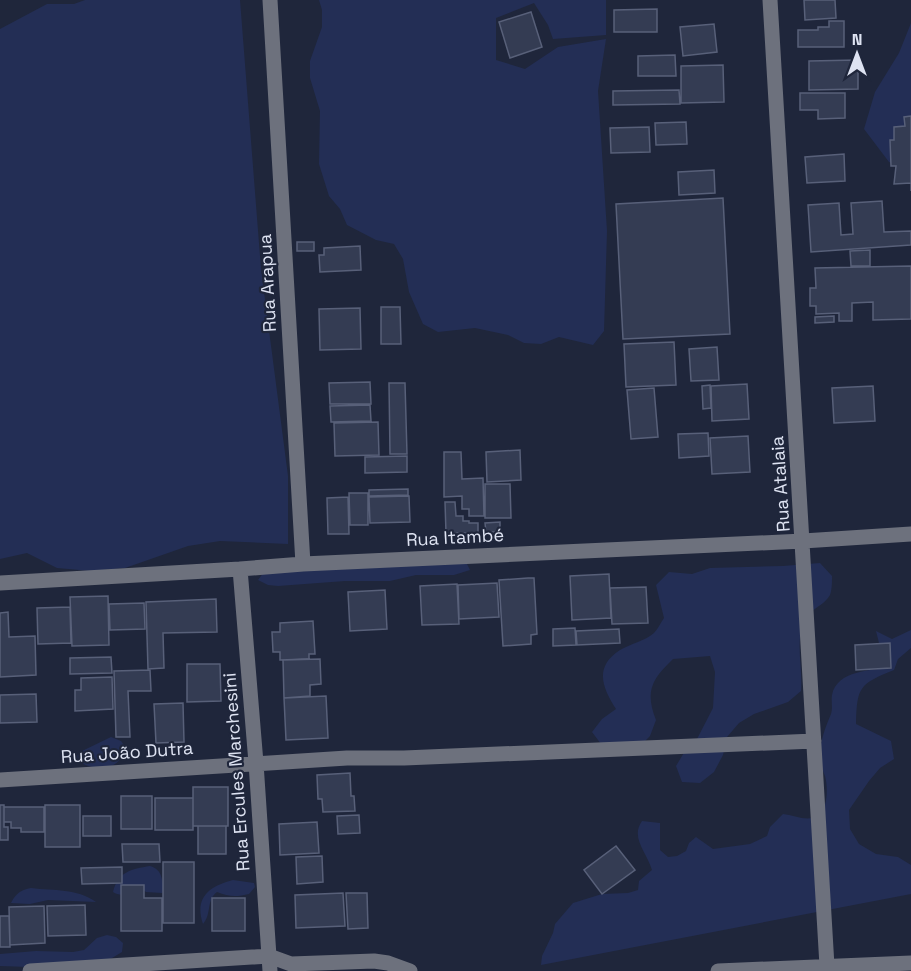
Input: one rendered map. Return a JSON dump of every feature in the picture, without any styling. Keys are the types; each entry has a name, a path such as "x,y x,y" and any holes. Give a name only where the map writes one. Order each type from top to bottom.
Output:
{"street":[{"name":"Rua Arapua","path":"270,0 303,564"},
{"name":"Rua Atalaia","path":"770,0 827,966"},
{"name":"Rua Itambé","path":"0,583 303,564 911,534"},
{"name":"Rua Ercules Marchesini","path":"240,569 270,964"},
{"name":"Rua João Dutra","path":"0,780 256,763 814,741"},
{"path":"30,971 374,961 388,963 410,971"},
{"path":"718,971 911,963"}],"shaded area":[{"path":"85,0 240,0 261,269 288,476 288,544 220,541 188,546 125,568 91,571 57,568 27,553 0,559 0,29 47,4 74,4"},
{"path":"319,0 606,0 606,35 553,39 548,25 534,3 496,18 496,60 525,69 558,47 606,39 598,91 607,231 604,331 593,345 559,337 541,344 524,343 508,335 475,328 438,332 423,324 409,292 403,259 394,244 376,240 347,225 340,209 329,196 319,164 320,111 310,78 310,61 322,27 322,10"},
{"path":"911,23 911,174 889,162 864,129 875,92 899,53"},
{"path":"466,562 470,570 454,575 416,575 390,581 345,581 278,586 268,585 258,580 264,572"},
{"path":"820,563 832,576 832,588 827,599 806,617 801,629 801,691 788,702 754,714 739,723 727,737 723,755 714,772 700,783 682,782 676,766 685,751 697,739 713,708 715,672 710,656 673,659 660,673 652,687 651,694 656,720 650,736 638,748 604,748 592,732 602,719 616,709 604,685 606,663 620,650 646,638 657,630 664,618 656,585 669,572 692,574 710,568"},
{"path":"911,630 911,648 898,659 894,670 867,683 859,694 856,724 891,741 894,759 880,768 849,810 850,829 859,844 876,854 898,857 911,865 911,894 541,965 542,956 555,924 573,903 602,894 628,893 638,890 639,881 652,870 639,839 639,827 642,821 660,823 660,850 668,857 677,856 686,851 689,843 696,837 713,849 750,844 767,836 770,827 783,814 806,818 819,815 826,802 827,791 825,776 819,761 820,752 823,735 832,712 832,695 835,687 848,676 856,673 891,668 880,647 876,631 892,639"},
{"path":"111,737 121,741 126,748 115,764 96,768 78,760 77,756 80,752"},
{"path":"150,866 161,875 165,890 162,893 146,892 142,889 124,894 113,892 118,880 126,873"},
{"path":"233,880 254,883 255,887 249,894 241,896 229,896 217,892 211,899 203,924 201,907 206,894 217,886"},
{"path":"31,888 73,892 96,902 48,900 30,904 11,903 19,892"},
{"path":"107,935 116,937 123,943 122,952 107,961 29,967 0,966 0,954 36,951 73,952 84,950 97,938"}],"building":[{"path":"804,0 835,0 836,18 805,20"},
{"path":"657,9 657,32 614,32 614,10"},
{"path":"531,12 542,47 510,58 499,22"},
{"path":"829,21 844,21 844,47 798,47 798,30 818,30 818,27 829,27"},
{"path":"714,24 717,52 683,56 680,27"},
{"path":"675,55 676,76 638,76 638,56"},
{"path":"858,60 858,89 809,90 809,61"},
{"path":"723,65 724,102 681,103 681,66"},
{"path":"679,90 680,104 613,105 613,91"},
{"path":"800,93 845,93 845,118 818,119 818,110 800,110"},
{"path":"911,116 911,183 894,184 896,166 891,166 890,140 894,140 894,127 905,126 904,117"},
{"path":"686,122 687,144 656,145 655,123"},
{"path":"649,127 650,152 611,153 610,128"},
{"path":"844,154 845,181 807,183 805,157"},
{"path":"714,170 715,193 679,195 678,172"},
{"path":"723,198 730,334 623,339 616,204"},
{"path":"882,201 884,232 911,231 911,245 811,252 808,205 839,203 841,235 853,234 851,203"},
{"path":"297,242 314,242 314,251 297,251"},
{"path":"360,246 361,270 320,272 319,255 324,255 324,248"},
{"path":"870,250 870,266 851,266 850,251"},
{"path":"911,266 911,319 873,320 873,302 852,303 852,321 839,321 839,313 816,314 816,306 810,306 810,288 816,288 815,268"},
{"path":"381,307 400,307 401,344 381,344"},
{"path":"360,308 361,349 320,350 319,309"},
{"path":"834,316 834,322 815,323 815,317"},
{"path":"674,342 676,385 626,387 624,344"},
{"path":"717,347 719,380 691,381 689,349"},
{"path":"370,382 371,404 330,404 329,383"},
{"path":"389,383 405,383 407,454 390,454"},
{"path":"747,384 749,419 712,421 711,386"},
{"path":"710,385 711,408 703,409 702,386"},
{"path":"873,386 875,421 834,423 832,388"},
{"path":"654,388 658,437 631,439 627,390"},
{"path":"370,405 371,421 331,422 330,406"},
{"path":"378,422 379,455 335,456 334,423"},
{"path":"708,433 709,456 679,458 678,434"},
{"path":"748,436 750,472 712,474 710,438"},
{"path":"520,450 521,480 487,482 486,452"},
{"path":"444,452 461,452 462,479 483,478 484,516 469,516 469,509 462,509 462,496 444,497"},
{"path":"407,456 407,472 365,473 365,457"},
{"path":"485,484 510,484 511,518 485,518"},
{"path":"408,489 408,495 369,496 369,490"},
{"path":"349,493 368,493 368,525 350,525"},
{"path":"409,496 410,522 370,523 369,497"},
{"path":"348,497 349,534 328,534 327,498"},
{"path":"445,502 455,502 456,516 463,516 463,521 478,523 478,533 446,533"},
{"path":"500,522 500,532 486,532 485,523"},
{"path":"609,574 611,618 572,620 570,576"},
{"path":"534,578 537,634 531,635 531,644 503,646 499,580"},
{"path":"497,583 499,617 459,619 458,585"},
{"path":"457,584 459,624 422,625 420,586"},
{"path":"646,587 648,623 612,624 610,588"},
{"path":"385,590 387,629 350,631 348,592"},
{"path":"108,596 109,645 72,646 70,597"},
{"path":"216,599 217,632 163,633 164,668 148,669 146,602"},
{"path":"144,603 145,629 110,630 109,604"},
{"path":"70,607 71,643 38,644 37,608"},
{"path":"8,612 9,637 35,636 36,675 0,677 0,613"},
{"path":"313,621 315,654 309,654 309,659 280,660 280,652 273,652 272,632 280,632 280,623"},
{"path":"575,628 576,645 553,646 553,629"},
{"path":"619,629 620,643 577,645 576,631"},
{"path":"890,643 891,668 856,670 855,645"},
{"path":"111,657 112,673 70,674 70,658"},
{"path":"320,659 321,684 310,685 310,696 284,698 283,660"},
{"path":"187,664 220,664 221,701 187,702"},
{"path":"150,670 151,691 128,691 130,737 116,737 114,671"},
{"path":"112,677 113,709 75,711 75,690 81,690 81,678"},
{"path":"36,694 37,722 0,723 0,695"},
{"path":"326,696 328,738 286,740 284,698"},
{"path":"183,703 184,742 156,743 154,704"},
{"path":"350,773 351,796 354,796 355,811 323,812 322,799 318,799 317,775"},
{"path":"193,787 228,787 228,826 193,826"},
{"path":"121,796 152,796 152,829 121,829"},
{"path":"155,798 193,798 193,830 155,830"},
{"path":"0,805 4,805 4,827 8,827 8,840 0,840"},
{"path":"45,805 80,805 80,847 45,847"},
{"path":"4,807 44,807 44,832 21,832 21,828 11,828 11,822 4,822"},
{"path":"359,815 360,833 338,834 337,816"},
{"path":"83,816 111,816 111,836 83,836"},
{"path":"317,822 319,853 280,855 279,824"},
{"path":"198,826 226,826 226,854 198,854"},
{"path":"122,844 159,844 160,862 123,862"},
{"path":"616,846 635,870 602,894 584,870"},
{"path":"322,856 323,882 297,884 296,857"},
{"path":"163,862 194,862 194,923 163,923"},
{"path":"122,867 122,883 82,884 81,868"},
{"path":"121,885 144,885 144,898 162,898 162,931 121,931"},
{"path":"343,893 345,926 296,928 295,895"},
{"path":"346,893 367,893 368,928 348,929"},
{"path":"212,898 245,898 245,931 212,931"},
{"path":"85,905 86,935 48,936 47,906"},
{"path":"44,906 45,943 10,945 9,907"},
{"path":"0,916 9,916 10,947 0,947"}]}
